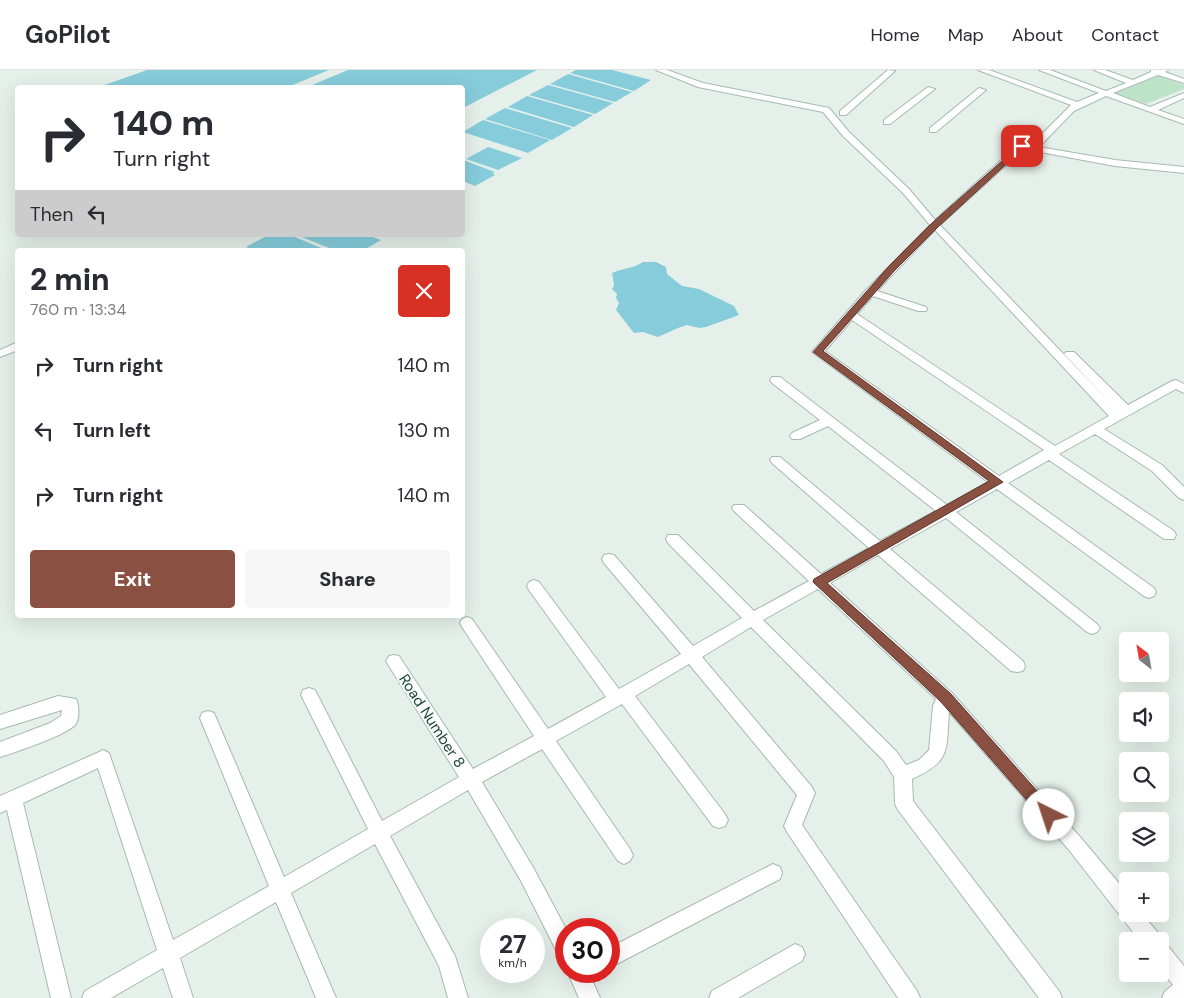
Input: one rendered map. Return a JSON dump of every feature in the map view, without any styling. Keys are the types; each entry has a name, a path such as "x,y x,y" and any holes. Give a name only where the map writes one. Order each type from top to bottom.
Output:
{"street":[{"path":"660,70 701,84 826,110 846,134 938,223 1121,413"},
{"path":"982,70 1073,106"},
{"path":"1043,70 1184,122"},
{"path":"1098,70 1130,81"},
{"path":"843,113 891,71"},
{"path":"1033,148 1073,106 1102,92 1155,71 1184,82"},
{"path":"886,122 932,89"},
{"path":"933,130 982,90"},
{"path":"1150,110 1182,98"},
{"path":"1149,592 818,352 892,268 1022,146 1115,163 1184,170"},
{"path":"870,292 922,309"},
{"path":"851,314 1169,535"},
{"path":"0,354 15,346"},
{"path":"776,380 946,511 1092,628"},
{"path":"92,998 752,619 1050,452 1176,384 1184,389"},
{"path":"796,436 828,421"},
{"path":"1094,428 1157,468 1184,495"},
{"path":"776,460 1017,666"},
{"path":"739,508 946,698 1075,844 1119,899"},
{"path":"673,539 890,756 903,775 904,804 1052,998"},
{"path":"609,559 691,654 806,793 793,826 910,998"},
{"path":"534,586 720,820"},
{"path":"467,623 624,855"},
{"name":"Road Number 8","path":"394,662 470,780 544,903 555,926"},
{"path":"309,695 448,963 458,998"},
{"path":"903,775 925,765 937,753 941,706 946,698"},
{"path":"0,722 58,702 70,704 68,720 56,728 0,750"},
{"path":"208,718 326,998"},
{"path":"60,998 7,802 103,758 183,998"},
{"path":"620,952 773,873"},
{"path":"1137,922 1145,932"},
{"path":"719,998 795,954"},
{"path":"1169,963 1184,982"},
{"path":"584,983 590,998"},
{"path":"1172,998 1184,989"}],"green space":[{"path":"1159,76 1184,85 1184,89 1146,104 1116,93"}],"water":[{"path":"147,70 329,70 293,85 105,85"},
{"path":"348,70 537,70 465,107 465,85 312,85"},
{"path":"576,70 612,70 651,80 634,91 570,73"},
{"path":"568,74 632,92 615,102 550,84"},
{"path":"548,85 613,103 595,114 529,95"},
{"path":"527,96 593,115 574,127 508,107"},
{"path":"505,108 572,128 552,140 485,119"},
{"path":"483,120 550,140 528,153 465,133 465,131"},
{"path":"488,147 522,158 498,170 466,159"},
{"path":"465,161 495,172 492,173 495,175 475,186 465,182"},
{"path":"264,237 295,237 321,248 249,248 246,247"},
{"path":"302,237 373,237 381,240 367,248 329,248"},
{"path":"643,262 656,262 666,267 667,274 682,286 699,289 734,306 739,315 706,327 699,328 687,325 658,337 643,332 634,333 616,310 619,303 616,298 617,294 612,289 614,285 612,273"}],"route":[{"path":"1022,146 935,225 892,268 818,352 997,482 818,582 946,698 1049,815"}]}
